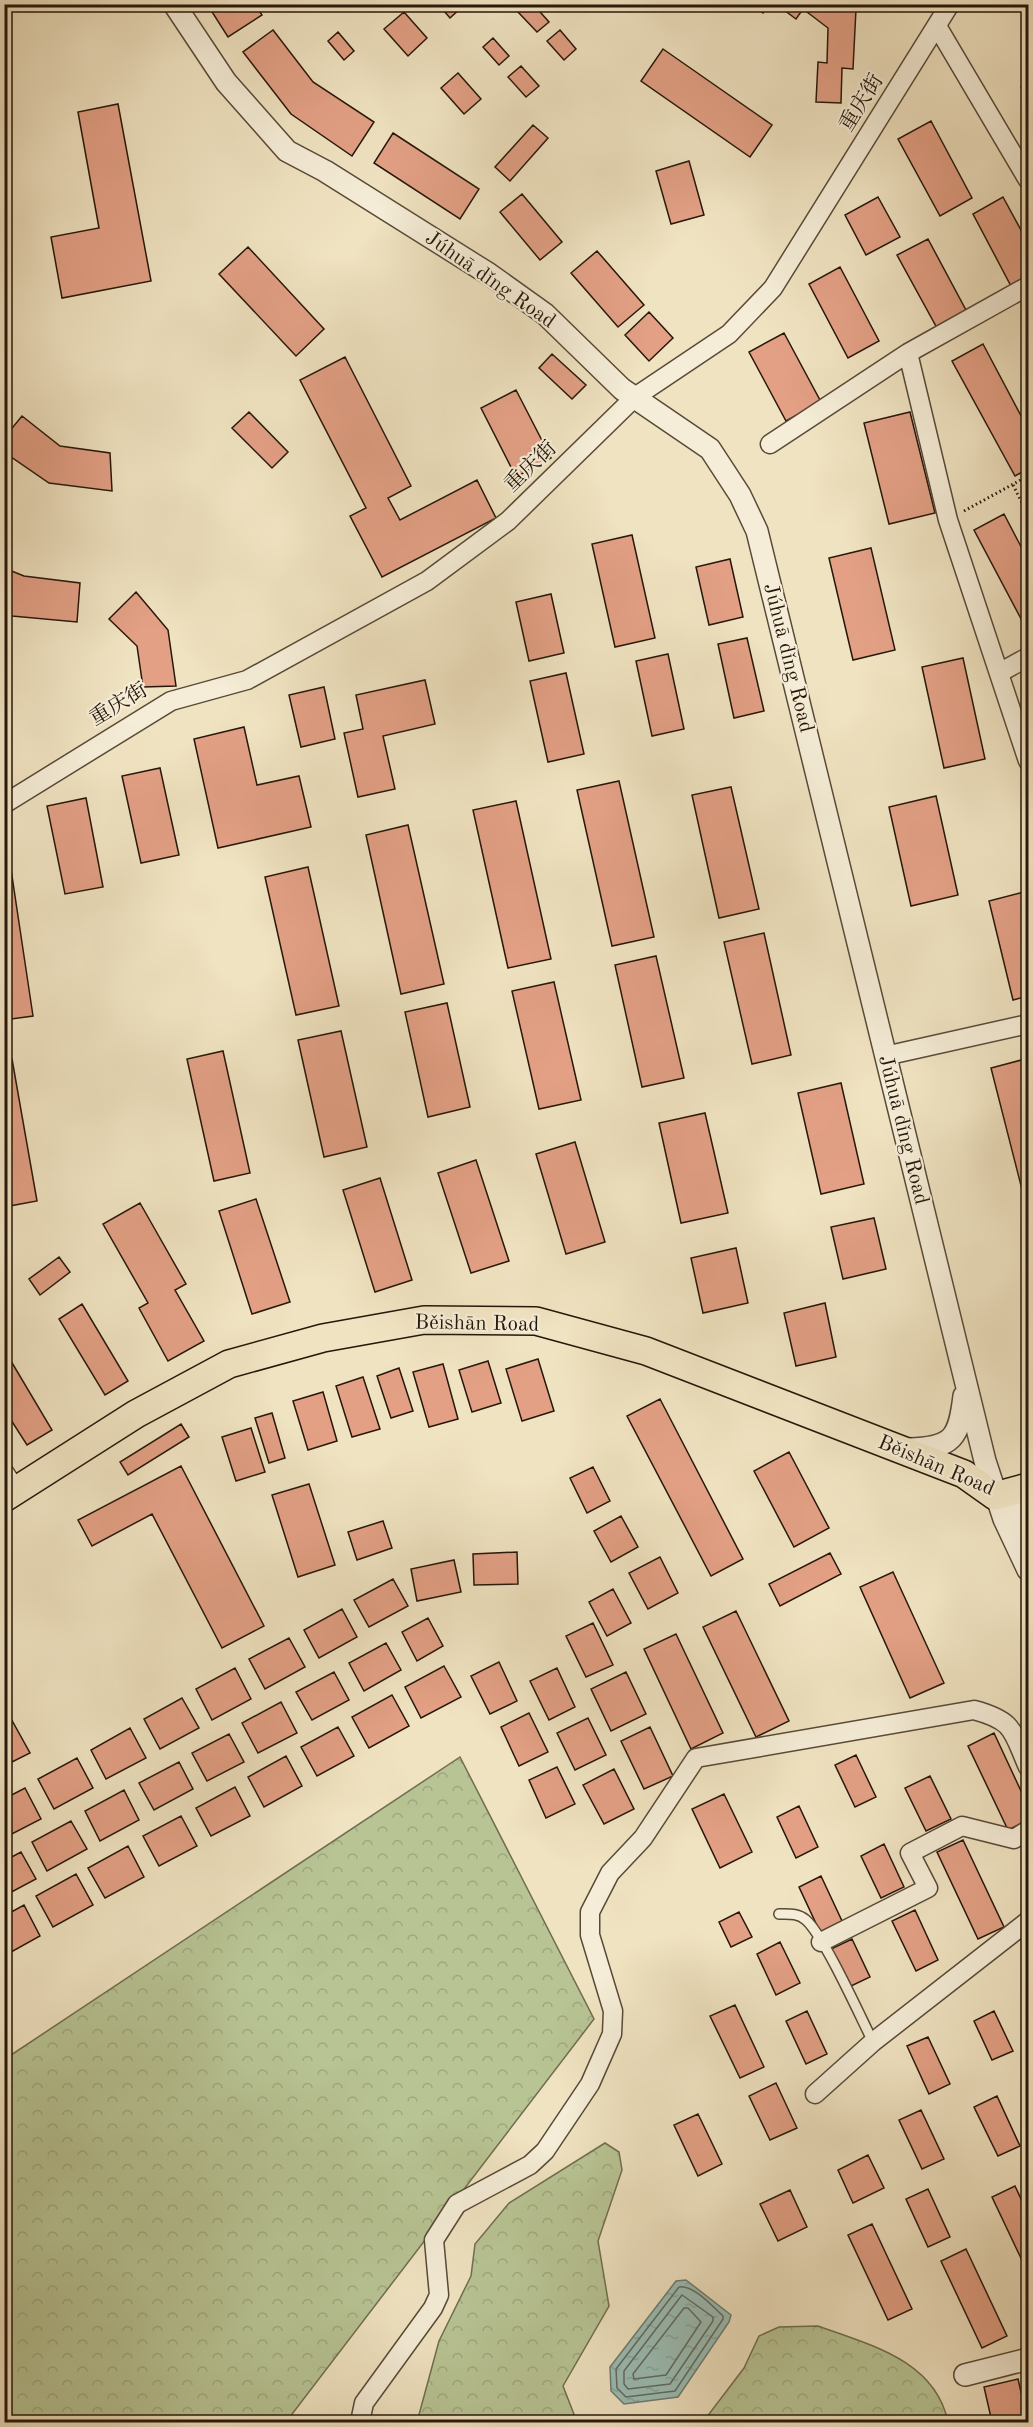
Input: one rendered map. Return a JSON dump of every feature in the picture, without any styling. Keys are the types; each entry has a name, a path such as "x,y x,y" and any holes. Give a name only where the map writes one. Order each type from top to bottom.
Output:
{"main road":[{"name":"Běishān Road","path":"8,1487 229,1364 323,1338 424,1320 536,1321 646,1351 964,1474 995,1496 1029,1487"}],"street":[{"name":"Júhuā dǐng Road","path":"174,4 226,82 286,151 325,171 489,274 545,314 622,389 710,449 740,495 757,531 995,1496 1026,1564"},
{"name":"重庆街","path":"4,804 171,701 247,680 427,581 508,521 635,397 729,334 773,288 950,4"},
{"path":"937,26 1029,180"},
{"path":"770,444 908,353 1029,286"},
{"path":"908,353 948,520 1029,761"},
{"path":"999,673 1029,657"},
{"path":"885,1056 1029,1024"},
{"path":"901,1450 935,1449 950,1441 960,1427 965,1380"},
{"path":"1026,1564 1014,1524 1018,1512 1029,1498"},
{"path":"360,2422 364,2403 433,2308 439,2295 434,2240 457,2204 530,2165 544,2151 590,2084 612,2034 613,2011 590,1935 590,1912 610,1873 643,1838 696,1758 974,1710 998,1716 1010,1724 1029,1767"},
{"path":"821,1942 927,1888 910,1853 962,1826 1014,1839 1029,1830"},
{"path":"815,2094 873,2042 1029,1921"},
{"path":"965,2375 1029,2359"}],"lane":[{"path":"779,1914 795,1914 806,1920 821,1942 873,2042"}],"path":[{"path":"948,520 1029,476"},
{"path":"1013,485 1029,515"}],"green space":[{"path":"460,1757 594,2019 286,2422 5,2422 5,2059"},
{"path":"605,2143 619,2152 622,2170 598,2241 609,2306 563,2386 577,2422 417,2422 439,2341 471,2276 475,2244 509,2203"},
{"path":"818,2326 879,2348 915,2369 930,2384 941,2401 948,2422 703,2422 744,2368 759,2336 779,2327"}],"water":[{"path":"686,2280 731,2315 729,2322 678,2397 624,2404 611,2391 610,2367 676,2281"}],"building":[{"path":"84,4 108,4 86,10"},
{"path":"207,4 255,4 262,15 228,37"},
{"path":"438,4 462,4 463,6 450,18"},
{"path":"526,4 533,4 549,22 537,32 518,12"},
{"path":"751,4 769,4 763,13"},
{"path":"776,4 859,4 856,9 853,69 842,68 841,103 816,102 818,62 827,63 828,28 803,9 796,19"},
{"path":"404,12 427,38 408,56 384,29"},
{"path":"273,30 313,82 374,122 352,156 291,114 243,52"},
{"path":"560,30 576,49 564,60 547,41"},
{"path":"338,32 354,51 344,60 328,41"},
{"path":"493,38 509,56 499,65 483,47"},
{"path":"663,49 772,125 750,157 641,81"},
{"path":"521,66 539,86 526,97 508,77"},
{"path":"458,73 481,99 464,114 441,88"},
{"path":"1028,83 1028,100 1021,87"},
{"path":"118,104 151,281 62,298 51,237 99,228 78,112"},
{"path":"931,121 972,198 940,216 898,139"},
{"path":"533,125 548,138 510,181 495,167"},
{"path":"393,133 479,189 460,219 374,163"},
{"path":"689,161 704,215 671,224 656,171"},
{"path":"522,194 562,242 540,260 500,212"},
{"path":"878,197 900,237 866,255 845,215"},
{"path":"1003,197 1028,243 1028,279 1012,288 973,214"},
{"path":"928,239 967,312 937,328 897,255"},
{"path":"248,247 324,329 296,356 219,274"},
{"path":"597,251 644,305 618,327 571,273"},
{"path":"840,267 879,341 848,358 809,284"},
{"path":"649,312 673,338 649,361 625,335"},
{"path":"784,333 821,402 786,421 749,352"},
{"path":"983,344 1028,429 1028,469 1015,476 952,361"},
{"path":"552,354 586,385 572,399 539,368"},
{"path":"345,357 411,486 388,498 400,520 477,480 496,518 382,577 350,516 366,508 300,380"},
{"path":"516,390 551,458 516,477 481,408"},
{"path":"249,412 288,452 272,468 232,428"},
{"path":"910,412 935,513 889,524 864,423"},
{"path":"22,416 60,446 110,453 112,491 49,483 4,452 4,438"},
{"path":"1004,514 1028,560 1028,632 974,530"},
{"path":"632,535 655,638 615,647 592,544"},
{"path":"871,548 895,650 853,660 829,558"},
{"path":"730,559 743,617 709,625 696,567"},
{"path":"4,568 24,576 80,583 77,622 12,616 4,613"},
{"path":"136,592 168,630 176,686 143,687 137,646 109,619"},
{"path":"551,594 564,653 529,661 516,602"},
{"path":"747,638 764,711 734,718 718,644"},
{"path":"668,654 684,729 652,736 636,661"},
{"path":"963,658 985,759 944,768 922,667"},
{"path":"566,673 584,754 548,762 530,681"},
{"path":"425,680 435,724 383,736 395,789 358,797 344,733 363,729 356,695"},
{"path":"324,687 335,739 301,747 289,695"},
{"path":"244,727 257,785 299,776 311,827 218,848 194,739"},
{"path":"160,768 179,855 141,863 122,776"},
{"path":"619,781 654,937 612,946 577,790"},
{"path":"731,787 759,909 719,918 692,795"},
{"path":"936,796 958,895 911,906 889,807"},
{"path":"86,798 103,887 65,894 47,806"},
{"path":"516,801 551,959 508,968 473,810"},
{"path":"408,825 444,984 401,994 366,835"},
{"path":"9,856 33,1016 4,1020 4,857"},
{"path":"308,867 339,1006 296,1015 265,877"},
{"path":"1028,891 1028,996 1013,1000 989,901"},
{"path":"764,933 791,1055 752,1064 724,942"},
{"path":"656,956 684,1078 642,1087 615,965"},
{"path":"554,982 581,1100 539,1109 512,991"},
{"path":"447,1003 470,1107 428,1117 405,1012"},
{"path":"341,1031 367,1147 324,1157 298,1040"},
{"path":"223,1051 250,1173 214,1181 187,1059"},
{"path":"12,1059 37,1201 4,1207 4,1060"},
{"path":"1025,1059 1028,1070 1028,1213 991,1068"},
{"path":"841,1083 864,1184 821,1194 798,1093"},
{"path":"705,1113 728,1213 681,1223 659,1123"},
{"path":"575,1142 605,1242 566,1254 536,1154"},
{"path":"476,1160 509,1261 471,1273 438,1173"},
{"path":"380,1178 412,1280 375,1292 343,1190"},
{"path":"256,1199 290,1302 252,1314 219,1211"},
{"path":"140,1203 186,1284 175,1290 204,1341 168,1361 139,1308 148,1303 103,1224"},
{"path":"874,1218 886,1269 843,1279 831,1227"},
{"path":"736,1248 748,1303 703,1313 691,1258"},
{"path":"59,1257 70,1272 40,1295 29,1279"},
{"path":"825,1303 836,1357 796,1366 784,1313"},
{"path":"82,1304 128,1381 105,1395 59,1319"},
{"path":"5,1351 52,1430 27,1445 4,1409"},
{"path":"538,1359 554,1411 522,1421 506,1369"},
{"path":"488,1361 501,1403 472,1412 459,1370"},
{"path":"443,1364 458,1419 429,1427 413,1372"},
{"path":"399,1368 413,1411 391,1418 377,1376"},
{"path":"363,1377 380,1429 352,1437 336,1386"},
{"path":"323,1392 337,1441 308,1450 293,1401"},
{"path":"660,1399 743,1559 711,1576 627,1416"},
{"path":"272,1413 285,1458 269,1463 255,1418"},
{"path":"181,1424 189,1437 128,1475 120,1462"},
{"path":"251,1428 265,1472 236,1481 222,1437"},
{"path":"789,1452 829,1528 794,1547 754,1471"},
{"path":"181,1466 264,1626 222,1648 152,1514 92,1546 78,1520"},
{"path":"593,1467 610,1501 587,1513 570,1478"},
{"path":"309,1484 335,1565 298,1577 272,1495"},
{"path":"621,1516 638,1547 611,1562 594,1531"},
{"path":"383,1521 392,1548 357,1560 348,1532"},
{"path":"517,1552 518,1584 474,1585 473,1554"},
{"path":"830,1553 841,1574 780,1606 769,1584"},
{"path":"660,1557 678,1593 648,1609 629,1573"},
{"path":"454,1560 461,1592 417,1601 411,1569"},
{"path":"893,1572 944,1683 910,1698 860,1587"},
{"path":"393,1579 408,1606 369,1627 354,1600"},
{"path":"613,1589 631,1623 607,1636 589,1602"},
{"path":"342,1609 357,1637 319,1658 304,1630"},
{"path":"736,1611 789,1721 756,1737 703,1627"},
{"path":"428,1618 443,1646 417,1661 402,1632"},
{"path":"593,1623 613,1665 586,1677 566,1636"},
{"path":"676,1634 723,1733 691,1749 644,1649"},
{"path":"289,1638 305,1667 265,1689 249,1659"},
{"path":"386,1643 401,1670 364,1691 349,1663"},
{"path":"499,1662 517,1701 490,1714 471,1676"},
{"path":"444,1666 461,1697 421,1718 405,1687"},
{"path":"235,1668 251,1699 212,1720 196,1689"},
{"path":"557,1668 575,1707 549,1720 530,1681"},
{"path":"334,1672 349,1700 312,1720 296,1692"},
{"path":"626,1672 646,1714 611,1731 591,1689"},
{"path":"392,1695 409,1726 369,1748 352,1717"},
{"path":"182,1698 199,1728 160,1749 144,1719"},
{"path":"281,1702 297,1733 258,1753 242,1723"},
{"path":"4,1706 30,1753 4,1766"},
{"path":"529,1713 548,1752 519,1766 501,1727"},
{"path":"588,1718 606,1755 575,1770 557,1733"},
{"path":"338,1727 354,1756 317,1776 301,1747"},
{"path":"650,1727 673,1776 644,1789 621,1741"},
{"path":"130,1728 146,1758 106,1779 91,1750"},
{"path":"994,1733 1028,1806 1028,1820 1008,1830 968,1746"},
{"path":"229,1734 244,1762 207,1781 192,1753"},
{"path":"856,1755 876,1797 855,1807 835,1765"},
{"path":"286,1756 302,1786 264,1807 248,1777"},
{"path":"77,1758 93,1788 54,1809 38,1779"},
{"path":"179,1762 193,1789 154,1810 139,1783"},
{"path":"557,1767 575,1804 546,1818 529,1780"},
{"path":"614,1769 634,1809 604,1824 583,1785"},
{"path":"930,1776 951,1819 926,1831 905,1788"},
{"path":"235,1787 250,1816 211,1836 196,1808"},
{"path":"25,1788 41,1819 4,1838 4,1799"},
{"path":"124,1790 139,1820 100,1841 85,1811"},
{"path":"724,1794 752,1852 720,1868 692,1809"},
{"path":"799,1806 818,1847 796,1858 777,1817"},
{"path":"181,1816 197,1846 159,1866 143,1836"},
{"path":"71,1821 87,1849 47,1871 32,1842"},
{"path":"963,1840 1004,1927 978,1939 937,1852"},
{"path":"884,1844 904,1887 881,1898 861,1856"},
{"path":"128,1846 144,1877 105,1898 88,1868"},
{"path":"1028,1850 1028,1868 1022,1853"},
{"path":"21,1852 36,1879 4,1896 4,1861"},
{"path":"76,1874 93,1905 53,1927 36,1896"},
{"path":"821,1876 842,1921 820,1932 799,1887"},
{"path":"24,1905 40,1936 4,1956 4,1916"},
{"path":"915,1910 938,1960 916,1971 892,1921"},
{"path":"739,1912 752,1937 731,1947 719,1922"},
{"path":"852,1939 870,1977 849,1987 831,1949"},
{"path":"780,1942 800,1983 776,1995 757,1954"},
{"path":"735,2005 764,2067 740,2078 710,2016"},
{"path":"807,2011 827,2054 806,2064 786,2021"},
{"path":"994,2011 1013,2051 992,2060 974,2021"},
{"path":"928,2037 950,2084 929,2094 907,2046"},
{"path":"776,2083 797,2128 770,2140 749,2096"},
{"path":"997,2096 1020,2146 998,2156 974,2107"},
{"path":"921,2110 944,2159 922,2169 899,2120"},
{"path":"698,2114 722,2164 698,2176 674,2125"},
{"path":"868,2155 884,2188 853,2203 838,2170"},
{"path":"1015,2186 1028,2214 1028,2273 992,2197"},
{"path":"928,2189 950,2237 928,2247 906,2199"},
{"path":"790,2190 807,2227 778,2241 760,2204"},
{"path":"872,2224 912,2309 888,2320 848,2235"},
{"path":"966,2249 1007,2336 982,2348 941,2261"},
{"path":"1018,2379 1028,2422 992,2422 984,2387"}]}
